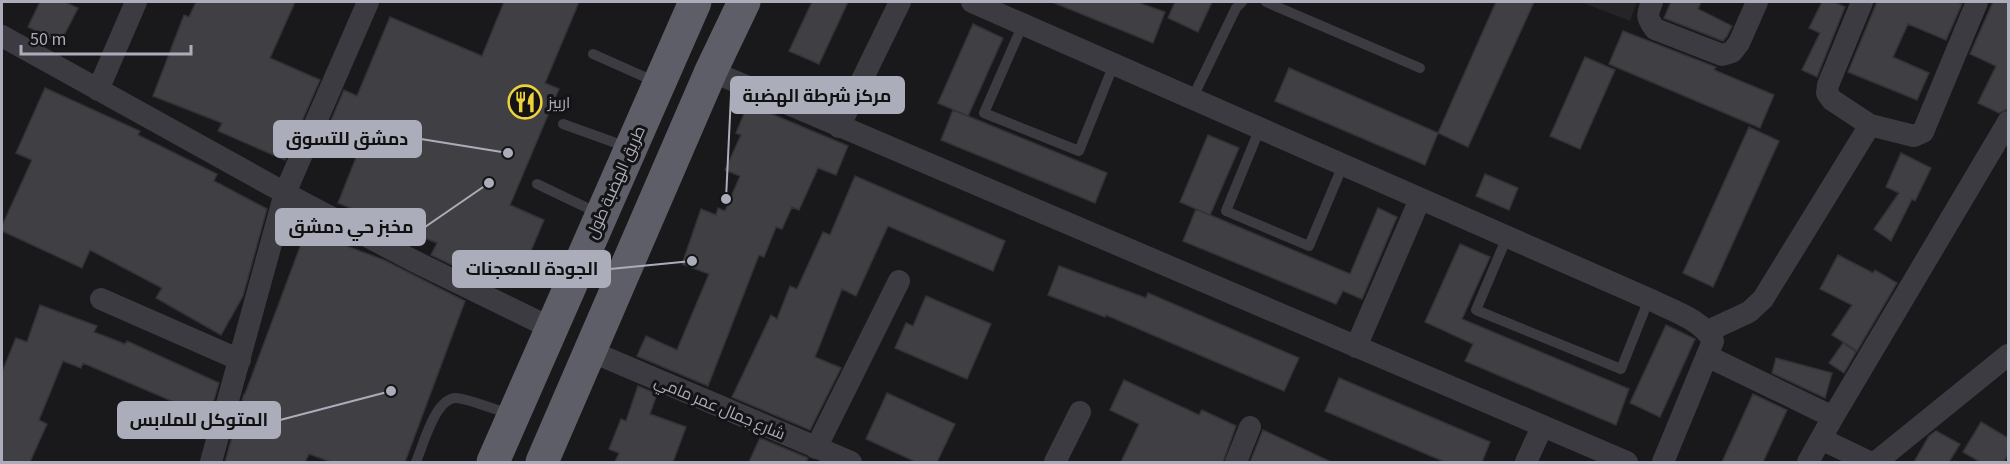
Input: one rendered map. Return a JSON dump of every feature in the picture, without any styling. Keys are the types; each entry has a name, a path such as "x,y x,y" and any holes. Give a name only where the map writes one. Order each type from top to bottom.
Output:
{"highway":[{"name":"طريق الهضبة طول","path":"493,462 695,2"},
{"path":"542,462 711,71 744,2"}],"street":[{"path":"98,90 136,2"},
{"path":"211,462 285,193 368,2"},
{"path":"839,127 900,2"},
{"path":"972,2 1648,299 1696,323 1708,331 1713,341 1663,462"},
{"path":"1652,2 1647,14 1655,29 1722,55 1732,52 1739,43 1757,2"},
{"path":"1862,2 1828,85 1827,93 1832,100 1870,125 1914,136 1923,132 1977,2"},
{"path":"2,36 285,193 411,260 551,328"},
{"path":"711,71 1627,462"},
{"path":"1808,462 2008,122"},
{"path":"1708,331 1749,312 1763,298 1870,125"},
{"path":"1356,347 1420,199"},
{"path":"816,448 899,281"},
{"path":"101,298 240,360"},
{"name":"شارع جمال عمر مامي","path":"590,351 851,462"},
{"path":"1876,462 2008,355"},
{"path":"1707,356 1833,417"},
{"path":"1055,462 1080,412"},
{"path":"1236,462 1250,427"},
{"path":"1526,462 1542,427"},
{"path":"1821,439 1869,462"}],"lane":[{"path":"1192,99 1236,8 1242,2"},
{"path":"1266,2 1420,68"},
{"path":"1023,24 984,113 1079,151 1114,64"},
{"path":"593,54 659,84"},
{"path":"563,124 630,148"},
{"path":"1260,128 1226,211 1309,246 1343,165"},
{"path":"537,184 601,215"},
{"path":"1507,237 1476,310 1621,369 1648,299"},
{"path":"416,462 433,419 443,403 456,398 513,415"}],"shaded area":[{"path":"1581,2 1637,2 1630,21"}],"building":[{"path":"40,2 65,2 78,8 60,43 28,27"},
{"path":"196,2 295,2 270,58 320,80 285,160 218,131 222,123 153,96 184,15 189,17"},
{"path":"504,2 579,2 545,83 559,89 510,205 544,220 516,286 477,269 475,276 431,255 437,243 338,203 363,140 329,125 344,90 357,96 390,17 482,56"},
{"path":"812,2 848,2 819,64 789,51"},
{"path":"1052,2 1137,2 1165,12 1153,43"},
{"path":"1175,2 1212,2 1198,32 1168,18"},
{"path":"1496,2 1534,2 1468,147 1438,133"},
{"path":"1671,2 1701,2 1698,9 1732,26 1723,41 1664,18"},
{"path":"1822,2 1834,2 1845,7 1817,77 1802,70 1820,33 1809,28"},
{"path":"1877,2 1957,2 1962,4 1946,40 1908,24 1893,57 1929,73 1917,100 1848,72"},
{"path":"1993,2 2008,2 2008,109 1999,113 1978,103 1996,66 1970,54"},
{"path":"973,24 1003,38 968,116 938,103"},
{"path":"1623,31 1716,67 1714,70 1774,95 1760,128 1609,64"},
{"path":"1585,57 1615,70 1580,149 1550,136"},
{"path":"1289,68 1438,133 1425,165 1275,101"},
{"path":"45,88 140,131 138,135 217,174 214,181 267,209 243,296 221,335 156,298 162,288 90,250 82,268 2,231 2,226 32,160 16,153"},
{"path":"748,104 848,146 836,175 818,168 799,210 792,207 782,229 776,227 764,257 759,255 708,386 637,356 646,336 677,350 709,274 682,264 701,209 716,215 718,208 725,211 740,176 725,170 741,135 736,133"},
{"path":"953,110 1107,173 1095,203 941,140"},
{"path":"1749,127 1779,141 1713,287 1683,273"},
{"path":"1208,135 1239,148 1210,215 1180,202"},
{"path":"1901,153 1931,168 1915,201 1912,199 1891,241 1874,229 1899,193 1886,187"},
{"path":"1485,174 1518,188 1509,210 1476,196"},
{"path":"855,176 1005,241 993,271 888,226 856,296 842,289 815,357 841,368 810,430 732,397 771,315 777,319 790,286 797,289 823,232 830,235"},
{"path":"1378,208 1397,217 1362,299 1343,291 1336,304 1183,241 1196,209 1350,274"},
{"path":"306,231 384,260 465,301 405,462 331,462 309,454 305,462 225,462 244,394"},
{"path":"1460,244 1490,257 1462,319 1629,389 1616,425 1465,361 1473,344 1425,322"},
{"path":"1838,255 1873,273 1875,270 1897,283 1857,351 1832,335 1852,305 1820,289"},
{"path":"1059,266 1146,298 1148,293 1299,358 1284,391 1106,315 1105,317 1048,295"},
{"path":"926,296 991,324 967,379 895,348 906,323 913,326"},
{"path":"40,305 97,326 94,332 125,344 127,341 219,383 209,417 83,363 81,368 63,361 39,420 47,424 30,462 2,462 2,372 16,338 27,342"},
{"path":"1666,325 1695,339 1660,417 1630,403"},
{"path":"1843,343 1856,352 1844,373 1829,363"},
{"path":"1776,358 1832,373 1825,398 1772,373"},
{"path":"1339,378 1490,442 1482,462 1445,462 1325,411"},
{"path":"1124,380 1199,415 1202,410 1236,426 1223,462 1121,462 1139,424 1110,410"},
{"path":"638,386 657,394 650,414 686,427 673,462 615,462 619,453 609,449 621,419 626,421"},
{"path":"887,393 955,424 937,462 916,462 866,439"},
{"path":"1753,394 1787,410 1763,462 1722,462"},
{"path":"1981,422 2008,438 2008,454 2004,462 1980,462 1963,452"},
{"path":"1263,430 1331,462 1250,462"},
{"path":"1936,431 1960,444 1949,462 1914,462 1929,436"},
{"path":"760,438 808,458 806,462 749,462"}],"place":[{"name":"اربيز","path":"525,102"},
{"name":"دمشق للتسوق","path":"508,153"},
{"name":"مخبز حي دمشق","path":"489,183"},
{"name":"مركز شرطة الهضبة","path":"726,199"},
{"name":"الجودة للمعجنات","path":"692,261"},
{"name":"المتوكل للملابس","path":"391,391"}]}
